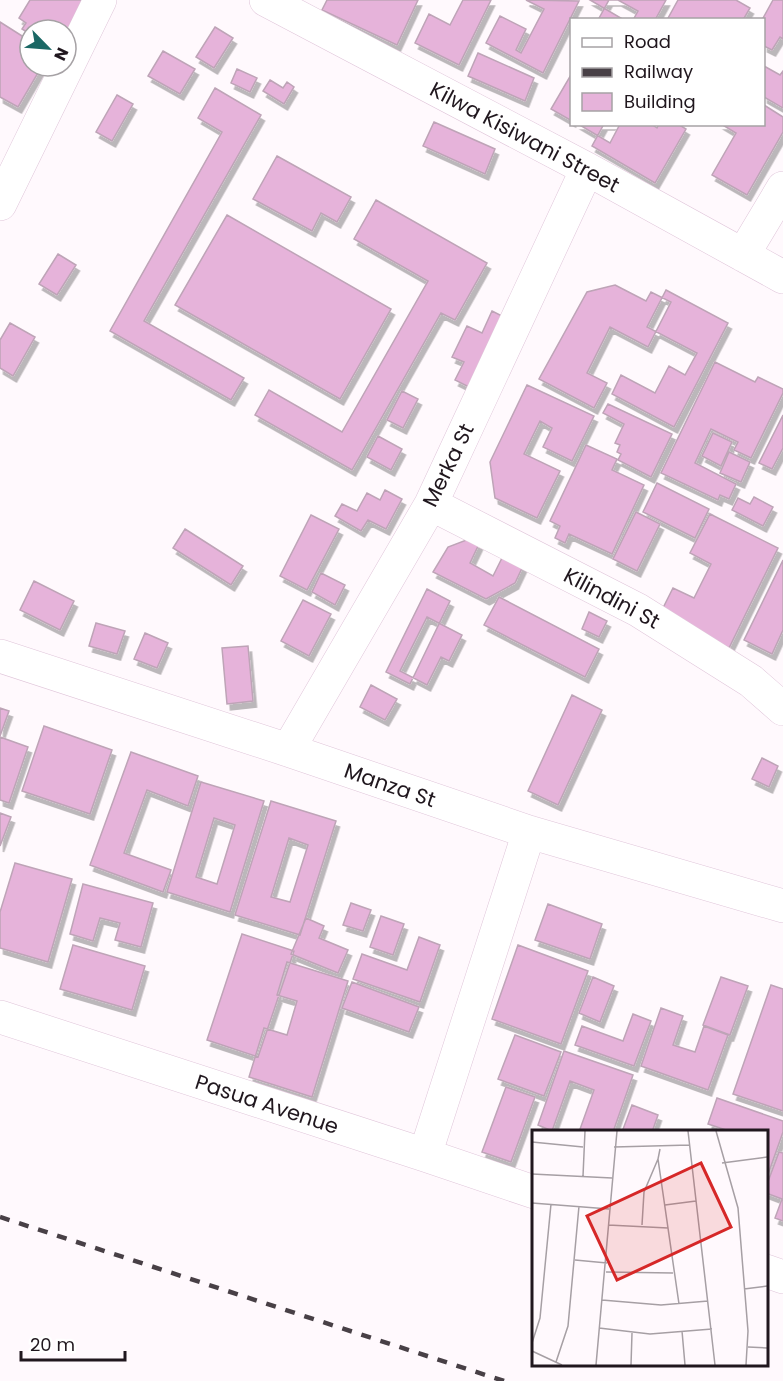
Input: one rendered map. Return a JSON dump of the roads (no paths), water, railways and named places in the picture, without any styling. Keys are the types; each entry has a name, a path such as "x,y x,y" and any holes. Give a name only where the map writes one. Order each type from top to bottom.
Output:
{"street":[{"path":"0,204 100,0"},
{"name":"Kilwa Kisiwani Street","path":"266,0 587,169 783,277"},
{"name":"Merka St","path":"288,750 431,504 587,169"},
{"path":"743,255 783,188"},
{"name":"Kilindini St","path":"431,504 638,610 752,681 783,710"},
{"name":"Manza St","path":"0,656 529,832 783,906"},
{"path":"425,1155 529,832"},
{"name":"Pasua Avenue","path":"0,1017 532,1191"},
{"path":"768,1272 783,1277"}],"railway":[{"path":"0,1217 504,1381"}]}
